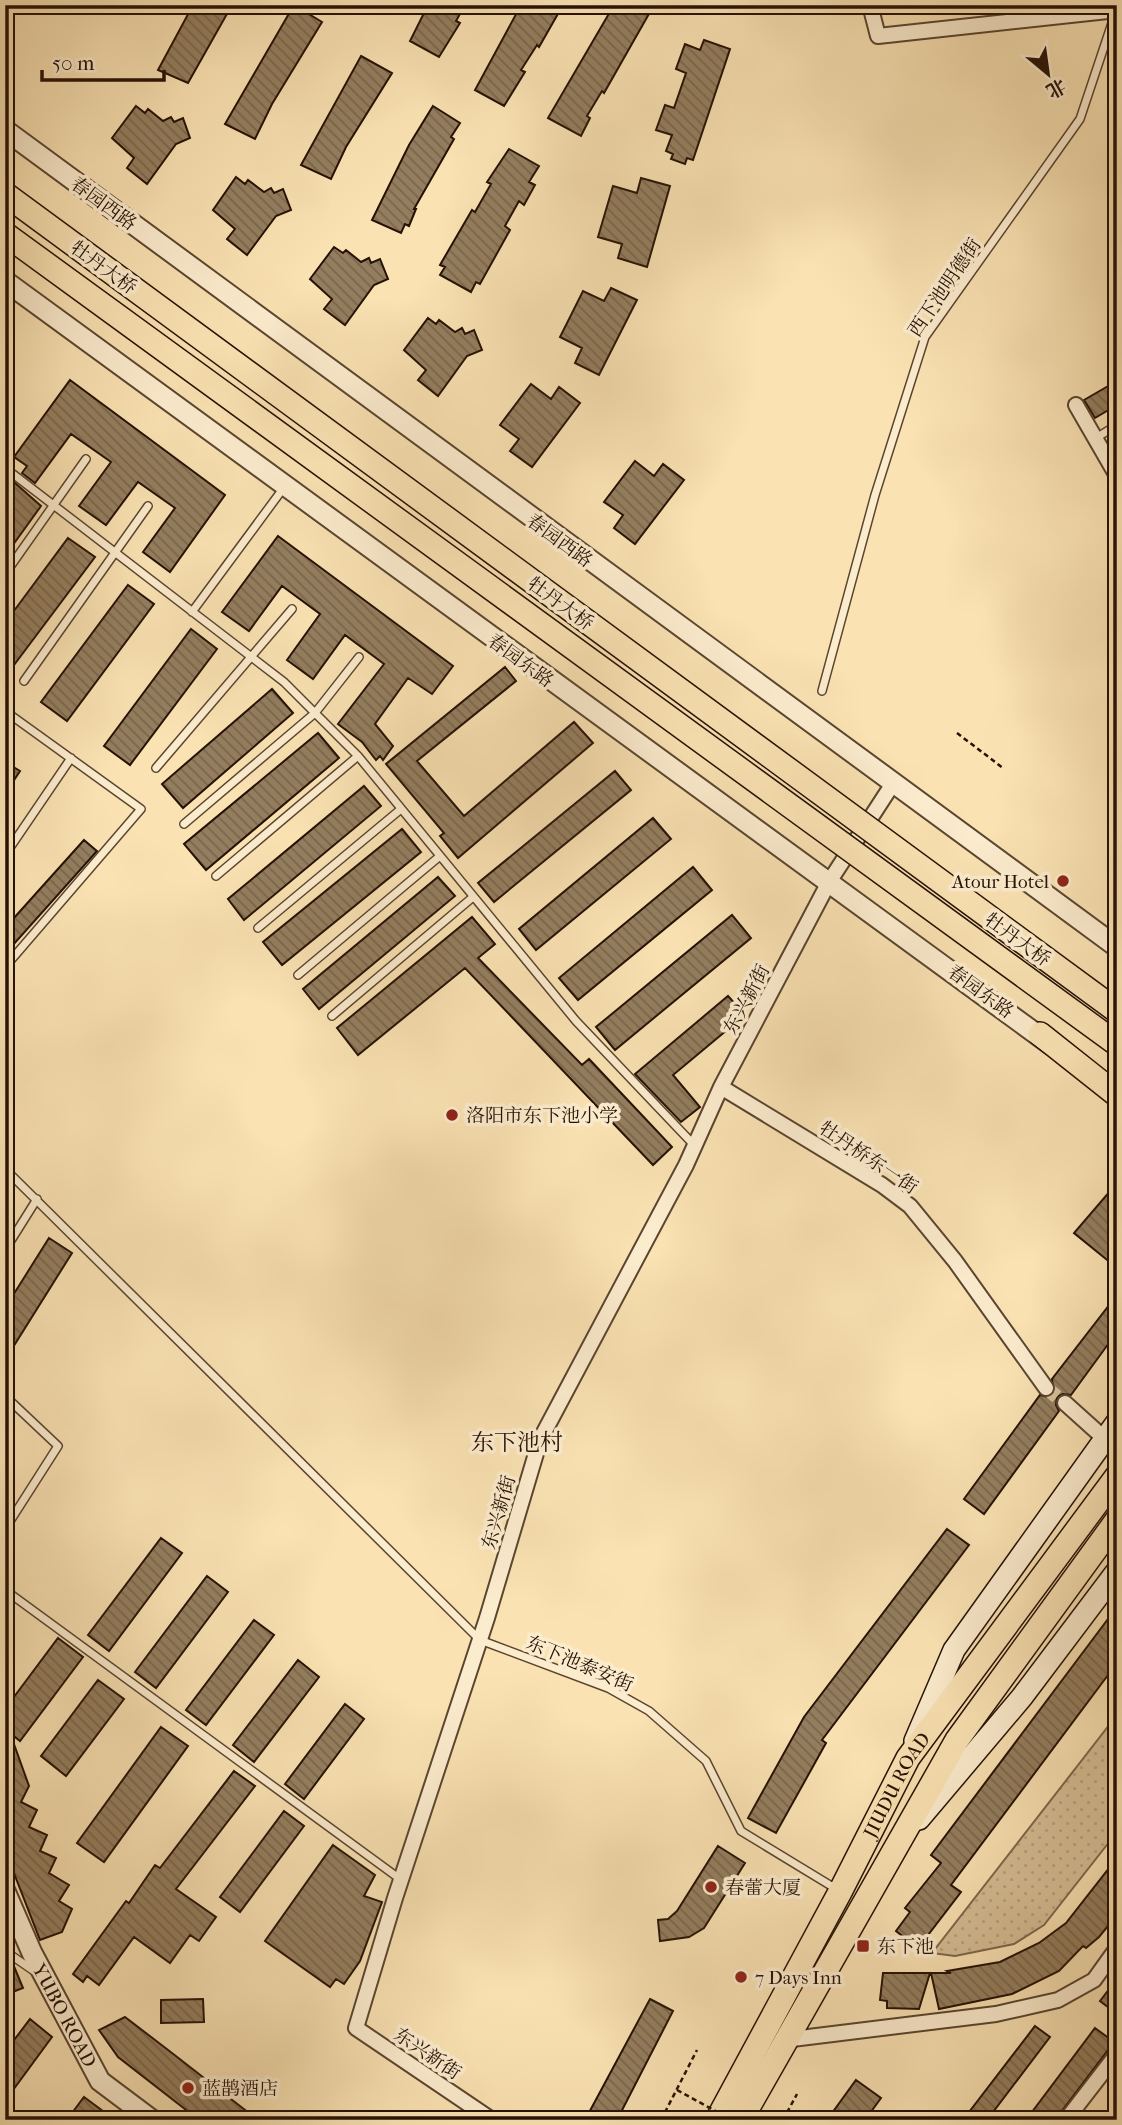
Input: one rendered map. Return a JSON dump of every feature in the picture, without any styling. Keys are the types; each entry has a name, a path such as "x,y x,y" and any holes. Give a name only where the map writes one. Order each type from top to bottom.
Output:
{"main road":[{"name":"牡丹大桥","path":"5,194 1117,1011"},
{"name":"牡丹大桥","path":"5,234 1117,1044"},
{"path":"1040,1034 1117,1095"},
{"path":"908,1758 954,1650 1111,1430"},
{"name":"JIUDU ROAD","path":"717,2120 840,1892 908,1758 1117,1476"},
{"name":"JIUDU ROAD","path":"741,2120 784,2040 957,1740 1117,1520"},
{"path":"895,1847 1022,1697 1117,1571"}],"street":[{"path":"870,5 878,36 1116,10"},
{"name":"春园西路","path":"5,130 892,785 1117,947"},
{"name":"春园东路","path":"5,281 1040,1034 1117,1108"},
{"path":"1076,405 1117,476"},
{"name":"东兴新街","path":"492,2120 356,2028 401,1880 480,1640 540,1440 829,882 892,785"},
{"name":"牡丹桥东一街","path":"721,1087 882,1185 910,1206 955,1261 1046,1388"},
{"path":"1065,1403 1111,1430"},
{"name":"YUBO ROAD","path":"5,1891 46,1979 100,2081 152,2120"},
{"path":"784,2040 996,2014 1058,2000 1094,1980 1117,1948"},
{"path":"1066,2120 1117,2054"}],"lane":[{"path":"1112,5 1116,10"},
{"name":"西下池明德街","path":"822,691 875,495 925,337 1080,120 1116,10"},
{"path":"1096,438 1117,425"},
{"path":"5,574 86,459"},
{"path":"13,474 284,682 358,756 576,1021 694,1146"},
{"path":"192,612 286,486"},
{"path":"23,681 148,506"},
{"path":"156,768 292,609"},
{"path":"184,824 315,713 359,657"},
{"path":"5,711 141,809 5,967"},
{"path":"216,876 358,756"},
{"path":"5,855 71,758"},
{"path":"258,928 401,809"},
{"path":"298,975 440,856"},
{"path":"332,1016 473,897"},
{"path":"5,1169 480,1640"},
{"path":"5,1250 37,1199"},
{"path":"5,1396 58,1446 5,1529"},
{"path":"5,1590 401,1880"},
{"name":"东下池泰安街","path":"480,1640 608,1688 649,1711 706,1761 741,1831 840,1892"},
{"path":"5,1951 46,1979"}],"path":[{"path":"957,733 1003,768"},
{"path":"662,2120 698,2050"},
{"path":"677,2090 732,2120"},
{"path":"783,2120 797,2094"}],"shaded area":[{"path":"1117,1715 1117,1832 1044,1925 1014,1944 955,1956 932,1953"}],"building":[{"path":"193,5 232,5 188,83 158,70"},
{"path":"294,5 322,22 272,104 255,139 225,124"},
{"path":"428,5 465,5 456,21 460,23 439,57 410,41"},
{"path":"521,5 563,5 539,47 537,45 521,70 525,72 504,106 475,90"},
{"path":"614,5 654,5 604,93 602,91 587,116 590,118 581,136 548,118"},
{"path":"704,40 730,49 693,160 687,158 685,164 671,159 673,154 666,151 672,135 656,130 665,105 674,108 686,73 676,69 685,44 700,50"},
{"path":"361,56 392,73 346,147 331,179 301,165"},
{"path":"136,106 145,113 148,109 163,121 171,117 174,122 183,118 190,138 176,144 147,184 127,168 134,158 112,138"},
{"path":"433,106 460,123 451,137 454,139 414,209 409,226 405,224 401,233 372,220 409,145"},
{"path":"509,149 539,166 529,182 535,185 524,205 519,201 505,226 510,230 480,284 476,282 471,292 440,275 445,267 440,265 472,210 475,212 491,184 487,182"},
{"path":"236,177 245,184 248,180 264,192 271,188 274,193 283,189 291,210 276,216 247,255 227,239 235,229 213,210"},
{"path":"641,178 670,186 647,267 618,258 622,244 598,237 613,186 637,193"},
{"path":"334,247 343,253 346,250 361,262 369,258 371,263 380,259 388,279 374,285 345,325 324,309 332,299 310,279"},
{"path":"611,288 637,300 599,375 575,363 582,348 560,337 583,291 604,301"},
{"path":"428,318 436,324 439,320 455,332 462,328 465,334 474,330 482,350 467,356 438,396 418,380 426,370 404,350"},
{"path":"70,380 225,495 170,572 143,552 175,508 138,482 106,525 79,506 111,462 71,434 35,483 22,473 27,466 14,457"},
{"path":"1117,381 1117,405 1095,418 1084,400"},
{"path":"531,384 551,399 559,387 580,403 532,467 510,451 519,439 500,425"},
{"path":"635,461 654,476 663,464 684,480 635,544 614,528 623,515 604,502"},
{"path":"15,483 41,506 5,556 5,496"},
{"path":"278,536 453,666 432,694 408,678 375,724 393,746 383,760 380,756 376,760 362,742 338,724 384,664 345,635 313,679 287,660 320,614 282,586 249,631 222,612"},
{"path":"68,538 95,557 5,677 5,623"},
{"path":"128,585 154,604 67,721 41,702"},
{"path":"191,629 217,649 130,765 104,746"},
{"path":"505,667 516,681 417,761 464,816 574,722 593,743 458,858 440,836 444,833 386,764"},
{"path":"272,689 293,713 183,808 162,784"},
{"path":"318,733 339,758 206,870 184,844"},
{"path":"5,762 20,771 5,794"},
{"path":"615,771 631,790 494,902 478,883"},
{"path":"364,786 381,806 244,920 228,899"},
{"path":"653,818 671,839 536,950 519,929"},
{"path":"402,829 421,852 282,965 263,942"},
{"path":"84,840 97,851 5,954 5,928"},
{"path":"693,867 712,890 578,1000 559,978"},
{"path":"438,877 455,896 319,1009 303,989"},
{"path":"732,915 751,938 615,1050 596,1027"},
{"path":"472,917 495,944 478,958 582,1065 589,1059 672,1147 653,1165 465,968 358,1055 337,1028"},
{"path":"728,996 745,1015 673,1075 700,1107 681,1122 635,1074"},
{"path":"1117,1183 1117,1230 1110,1238 1117,1243 1117,1268 1074,1233"},
{"path":"49,1238 72,1253 5,1360 5,1308"},
{"path":"1117,1295 1117,1332 1071,1395 1063,1394 1057,1397 1056,1405 1059,1411 984,1514 964,1499 1040,1395 1048,1397 1054,1393 1052,1379"},
{"path":"947,1529 969,1545 822,1740 826,1743 776,1833 748,1818 804,1717"},
{"path":"161,1538 182,1553 109,1651 88,1635"},
{"path":"207,1576 228,1592 156,1688 135,1672"},
{"path":"1117,1607 1117,1663 951,1885 961,1892 918,1948 896,1931 910,1912 905,1908 941,1863 931,1855"},
{"path":"254,1620 274,1635 206,1725 186,1710"},
{"path":"58,1638 83,1657 20,1741 10,1733 29,1786 21,1802 37,1810 29,1827 47,1835 40,1851 56,1858 49,1873 69,1885 59,1901 72,1909 62,1932 40,1940 5,1850 5,1709"},
{"path":"298,1660 319,1677 254,1762 233,1745"},
{"path":"98,1680 124,1699 66,1776 41,1756"},
{"path":"345,1704 364,1719 304,1799 285,1784"},
{"path":"161,1727 188,1746 104,1862 77,1843"},
{"path":"234,1771 255,1786 176,1889 216,1917 199,1941 190,1935 170,1963 134,1937 99,1985 87,1976 83,1982 73,1974 126,1901 129,1903 155,1865 160,1868"},
{"path":"284,1811 304,1826 240,1912 220,1897"},
{"path":"333,1845 375,1875 364,1896 382,1902 360,1961 344,1984 336,1979 330,1987 265,1941"},
{"name":"春蕾大厦","path":"718,1846 745,1863 704,1928 689,1937 660,1941 658,1920 668,1919 677,1911"},
{"path":"1117,1858 1117,1915 1099,1937 1086,1948 1083,1946 1059,1971 1012,1994 939,2009 931,1973 951,1973 947,1971 1000,1962 1039,1943 1066,1923"},
{"path":"5,1959 13,1964 23,1988 5,1995"},
{"path":"883,1973 930,1973 919,2009 887,2008 887,2001 880,2000"},
{"path":"1117,1979 1117,2014 1100,2001"},
{"path":"203,1999 204,2022 161,2023 161,2000"},
{"path":"650,1999 673,2011 617,2120 585,2120"},
{"name":"蓝鹊酒店","path":"125,2017 258,2120 199,2120 118,2057 99,2030"},
{"path":"30,2019 52,2037 5,2101 5,2052"},
{"path":"1035,2026 1050,2037 987,2120 963,2120"},
{"path":"1095,2028 1114,2042 1055,2120 1026,2120"},
{"path":"856,2080 881,2098 865,2120 827,2120"},
{"path":"84,2097 115,2120 80,2120 72,2113"}],"tunnel":[{"path":"1046,1388 1065,1403"}],"place":[{"name":"Atour Hotel","path":"1063,881"},
{"name":"洛阳市东下池小学","path":"452,1115"},
{"name":"春蕾大厦","path":"711,1887"},
{"name":"东下池","path":"863,1946"},
{"name":"7 Days Inn","path":"741,1977"},
{"name":"蓝鹊酒店","path":"188,2088"}],"district":[{"name":"东下池村","path":"517,1442"}]}
